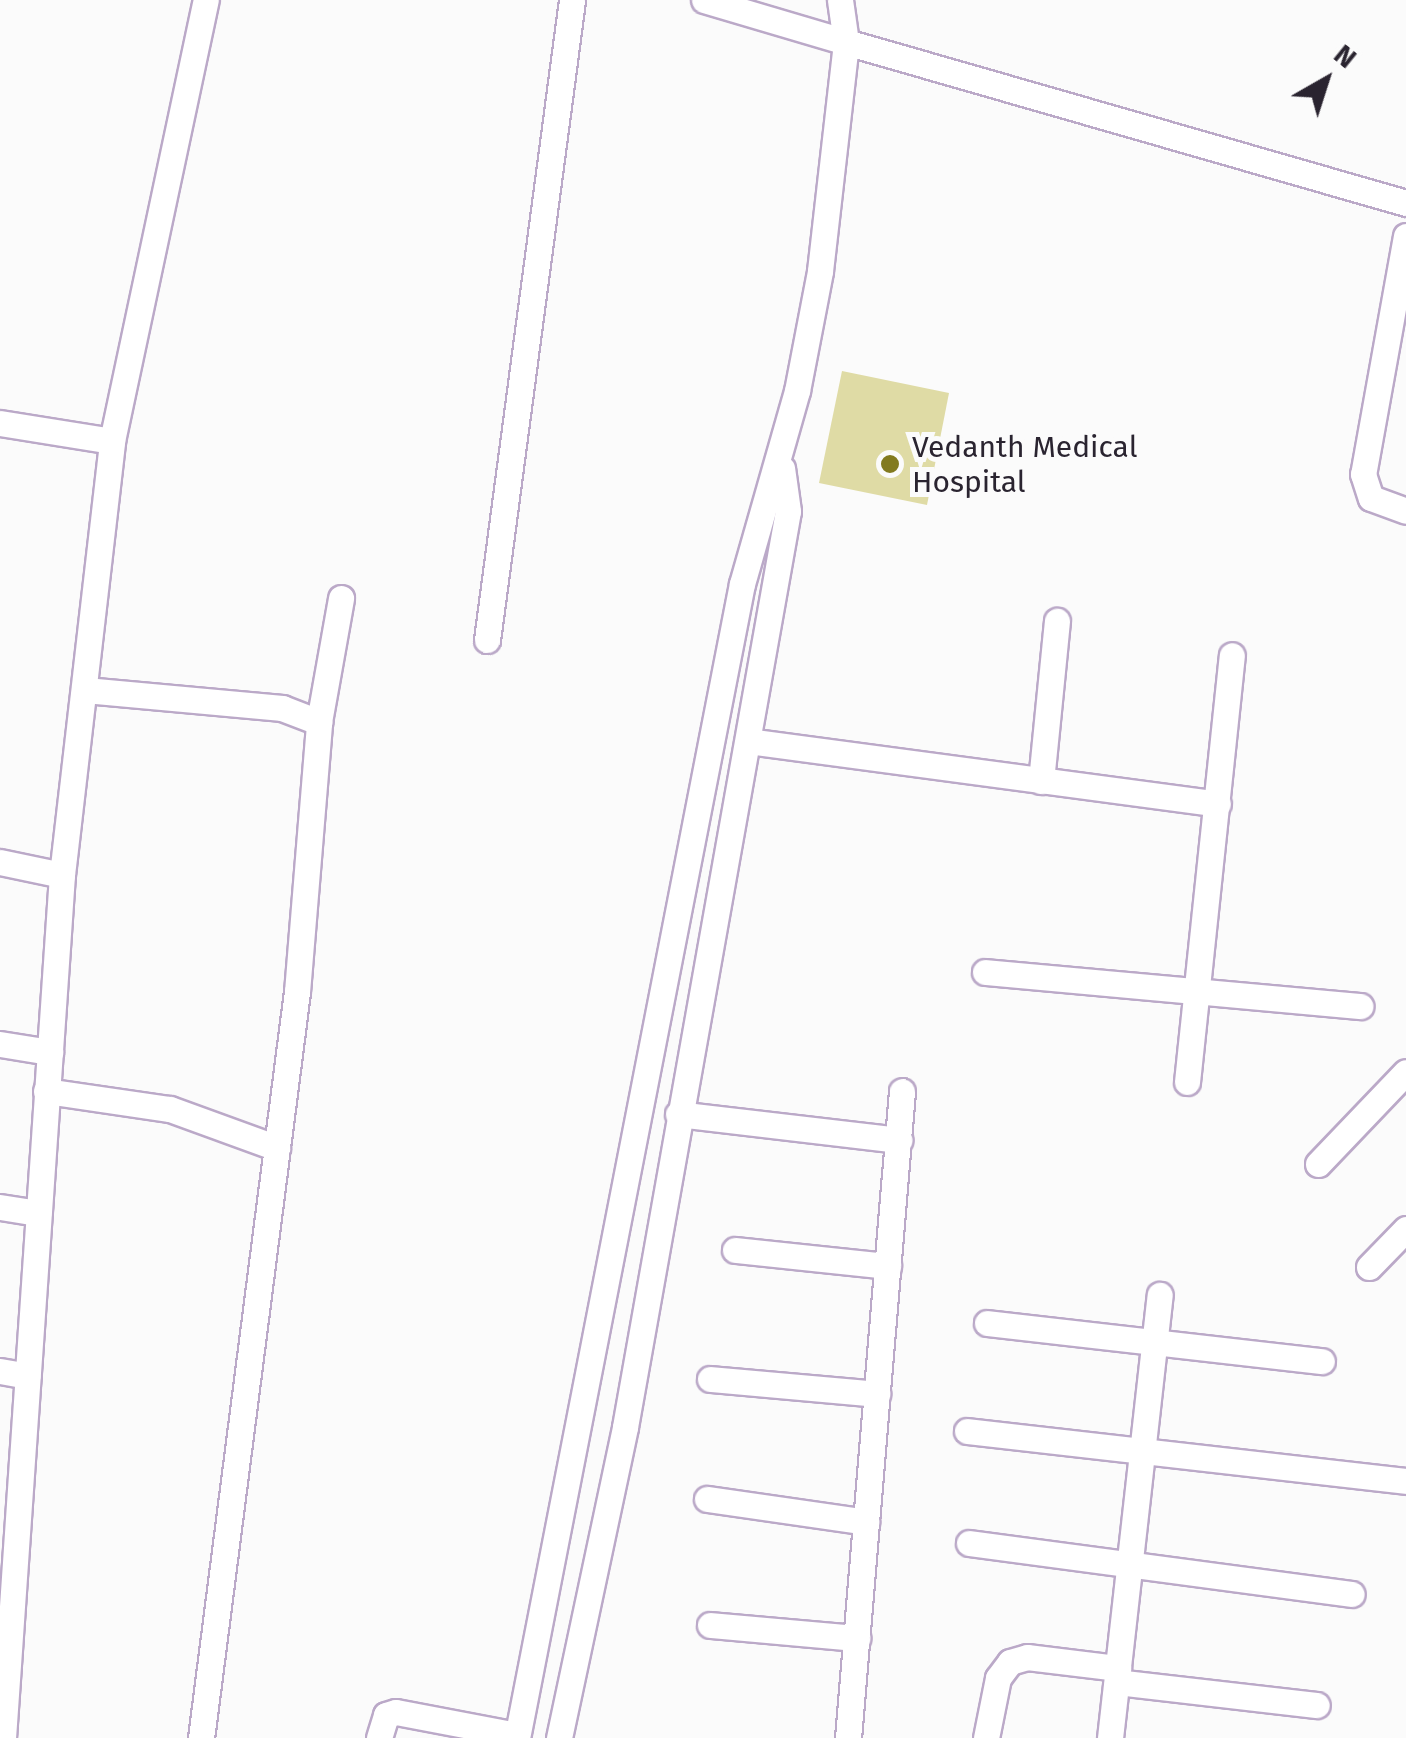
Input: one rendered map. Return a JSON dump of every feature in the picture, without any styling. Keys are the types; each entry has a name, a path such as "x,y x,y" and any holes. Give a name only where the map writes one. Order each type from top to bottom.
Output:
{"street":[{"path":"3,1738 8,1531 28,1376 62,875 112,441 206,0"},
{"path":"487,640 572,0"},
{"path":"704,0 1406,203"},
{"path":"559,1738 625,1427 788,512 782,468 820,271 846,42 844,4"},
{"path":"1406,236 1362,474 1371,498 1406,511"},
{"path":"0,424 112,441"},
{"path":"379,1738 386,1715 396,1712 517,1737 738,603 759,507 782,468"},
{"path":"202,1738 277,1148 319,722 341,598"},
{"path":"1041,781 1057,621"},
{"path":"1187,1082 1232,655"},
{"path":"85,690 282,708 319,722"},
{"path":"748,741 1218,804"},
{"path":"0,862 62,875"},
{"path":"985,972 1360,1006"},
{"path":"0,1044 50,1052"},
{"path":"1318,1164 1406,1072"},
{"path":"46,1091 170,1109 277,1148"},
{"path":"848,1738 902,1092"},
{"path":"678,1114 898,1140"},
{"path":"0,1207 39,1213"},
{"path":"1369,1267 1406,1229"},
{"path":"735,1250 888,1266"},
{"path":"1110,1738 1160,1295"},
{"path":"987,1323 1322,1361"},
{"path":"0,1371 28,1376"},
{"path":"710,1379 877,1394"},
{"path":"967,1431 1143,1456 1406,1481"},
{"path":"708,1499 866,1522"},
{"path":"969,1543 1130,1569 1352,1594"},
{"path":"710,1625 857,1638"},
{"path":"986,1738 998,1678 1010,1662 1027,1657 1318,1705"}],"building":[{"path":"842,371 949,393 927,505 819,483"}],"place":[{"name":"Vedanth Medical Hospital","path":"890,464"}]}
